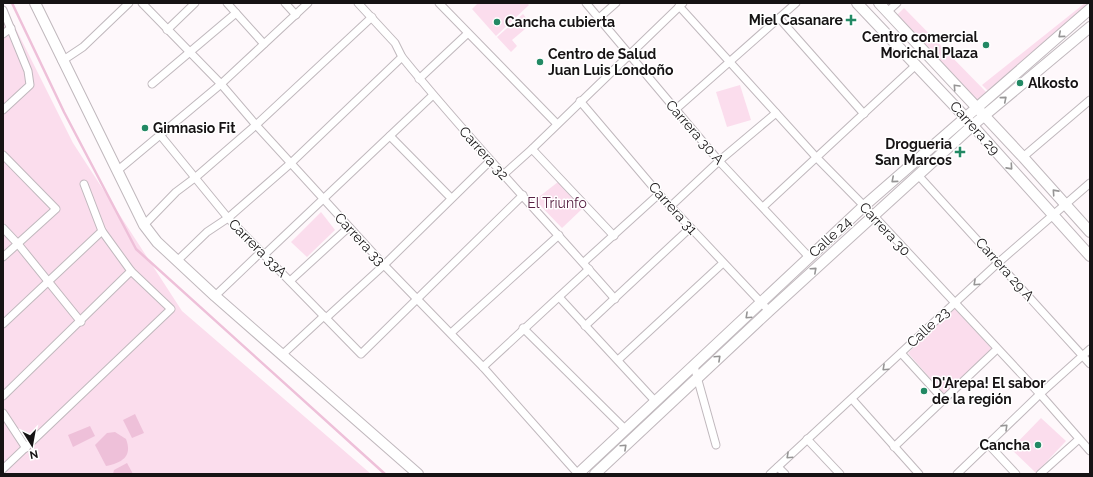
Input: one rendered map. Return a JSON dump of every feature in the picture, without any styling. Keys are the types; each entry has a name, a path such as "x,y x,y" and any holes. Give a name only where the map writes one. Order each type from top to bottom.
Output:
{"street":[{"path":"35,3 62,61 144,225 157,242 215,296 283,354 418,474"},
{"path":"62,61 83,47 129,3"},
{"name":"Carrera 33","path":"142,3 222,84 256,125 323,199 384,265 483,367 578,474"},
{"path":"167,30 195,3"},
{"path":"227,3 264,44"},
{"path":"285,3 296,15"},
{"path":"117,171 222,84 308,3"},
{"name":"Carrera 32","path":"358,3 396,43 402,57 419,79 490,162 584,262 615,299"},
{"path":"439,3 467,34 557,124"},
{"name":"Carrera 30 A","path":"586,3 719,161 809,257"},
{"path":"599,18 616,3"},
{"path":"675,110 796,3"},
{"name":"Carrera 29","path":"857,3 973,125 1090,256"},
{"name":"Carrera 29","path":"879,3 1066,204 1090,232"},
{"path":"887,12 897,3"},
{"path":"503,175 532,149 681,5"},
{"name":"Carrera 30","path":"681,5 728,62 816,157 874,216 996,349 1040,394 1090,452"},
{"name":"Calle 24","path":"595,474 698,378 766,307 809,257 864,206 1090,9"},
{"path":"3,10 28,71 30,85 3,110"},
{"path":"152,84 236,14"},
{"path":"144,225 176,192 196,177 256,125 372,17"},
{"path":"779,18 864,114"},
{"name":"Calle 24","path":"578,474 694,366 874,216 973,125 1090,27"},
{"path":"3,34 11,28"},
{"path":"419,79 467,34"},
{"path":"177,261 207,232 228,218 291,163 402,57"},
{"path":"763,207 916,65"},
{"path":"215,296 323,199 433,95"},
{"path":"1022,157 1090,100"},
{"name":"Carrera 31","path":"580,101 659,194 766,307"},
{"path":"671,206 719,161 776,113"},
{"name":"Carrera 33A","path":"161,136 228,218 361,354 417,299"},
{"path":"390,136 451,198"},
{"path":"532,149 614,236"},
{"path":"3,155 56,209 3,257"},
{"path":"283,354 384,265 451,198 490,162"},
{"name":"Carrera 29 A","path":"918,175 999,262 1090,364"},
{"path":"3,469 171,309 131,271 102,231 84,184"},
{"name":"Calle 23","path":"770,474 999,262 1090,184"},
{"path":"584,262 659,194"},
{"path":"417,299 523,196"},
{"path":"290,281 349,227"},
{"path":"3,228 18,244 81,322"},
{"path":"585,326 690,228"},
{"path":"3,324 102,231"},
{"path":"451,333 559,235"},
{"path":"618,360 723,263"},
{"path":"483,367 589,269"},
{"path":"3,396 81,322 131,271"},
{"path":"559,298 655,401"},
{"path":"524,328 625,429"},
{"path":"894,447 996,349"},
{"path":"957,474 1040,394 1090,349"},
{"path":"901,353 944,399"},
{"path":"694,366 716,445"},
{"path":"852,399 919,474"},
{"path":"3,413 26,448"},
{"path":"807,439 840,474"},
{"path":"1040,474 1079,439"},
{"path":"988,444 1016,474"},
{"path":"778,466 786,474"}],"green space":[{"path":"3,3 73,143 182,311 371,474 3,474"},
{"name":"Cancha cubierta","path":"478,3 527,3 529,5 496,36 472,9"},
{"path":"1085,3 1090,3 1090,9 989,92 982,85"},
{"path":"904,8 988,94 976,103 895,17"},
{"path":"523,14 531,24 512,40 517,46 511,52 497,37"},
{"path":"740,85 751,120 727,127 716,92"},
{"name":"El Triunfo","path":"558,182 582,209 562,228 535,200"},
{"path":"321,212 335,230 307,257 291,242"},
{"path":"952,309 955,309 992,349 944,394 908,353"},
{"name":"Cancha","path":"1041,418 1066,441 1036,473 1011,449"}],"shaded area":[{"path":"135,414 144,433 132,438 123,420"},
{"path":"90,426 95,436 73,447 68,435"},
{"path":"115,432 126,439 128,445 127,455 121,461 106,466 95,445 107,433"},
{"path":"127,463 133,474 113,474 114,470"}],"waterway":[{"path":"12,3 64,112 136,249 385,474"}],"place":[{"name":"Miel Casanare","path":"851,20"},
{"name":"Cancha cubierta","path":"497,22"},
{"name":"Centro comercial Morichal Plaza","path":"986,45"},
{"name":"Centro de Salud Juan Luis Londoño","path":"540,62"},
{"name":"Alkosto","path":"1020,83"},
{"name":"Gimnasio Fit","path":"145,128"},
{"name":"Drogueria San Marcos","path":"960,152"},
{"name":"D'Arepa! El sabor de la región","path":"924,391"},
{"name":"Cancha","path":"1038,445"}]}
